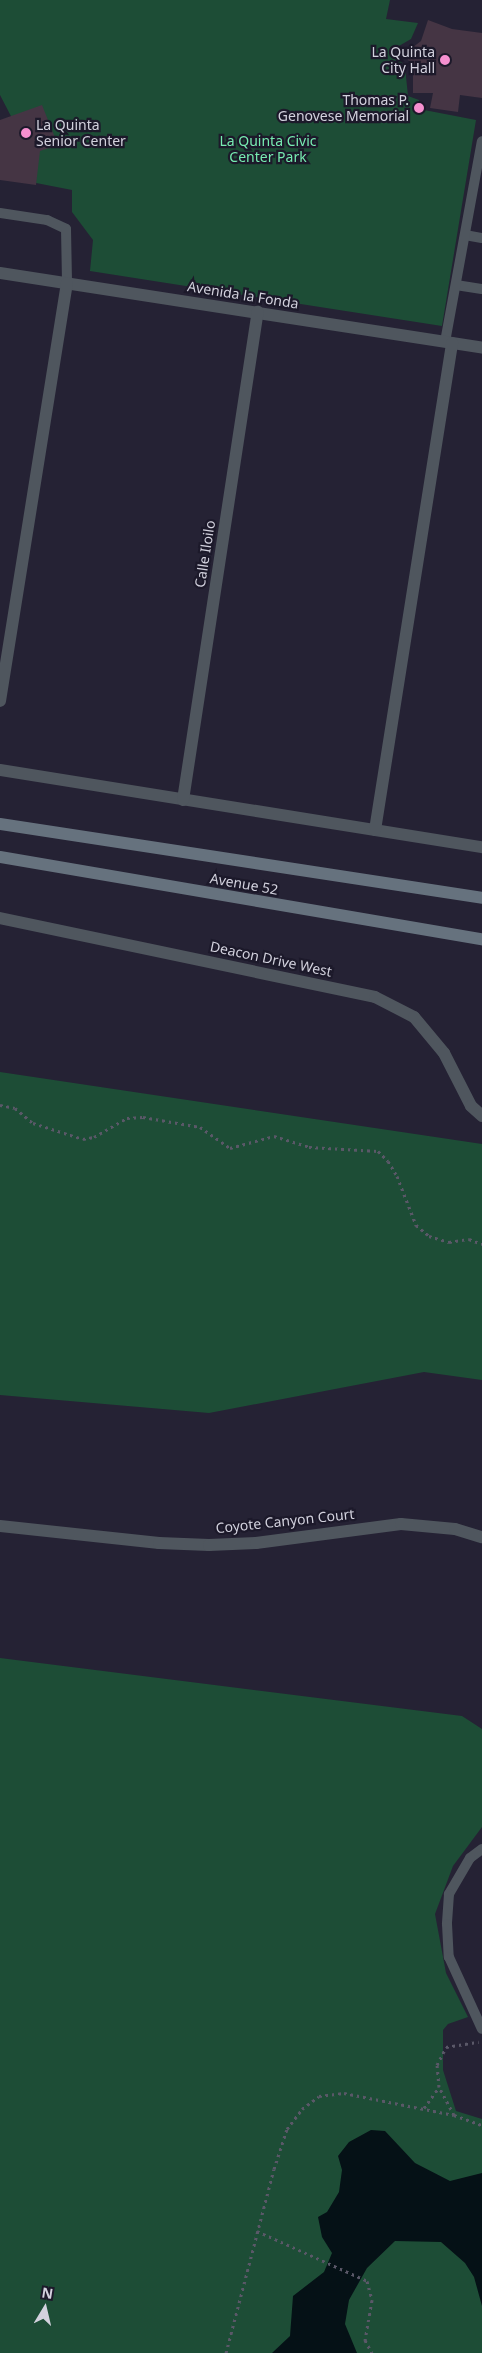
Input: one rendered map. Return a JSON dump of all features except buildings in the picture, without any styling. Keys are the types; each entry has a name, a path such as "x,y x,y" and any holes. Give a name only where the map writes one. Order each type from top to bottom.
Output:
{"main road":[{"name":"Avenue 52","path":"0,824 482,898"},
{"name":"Avenue 52","path":"0,857 482,939"}],"street":[{"name":"Avenida la Fonda","path":"0,273 482,348"},
{"path":"0,701 67,283"},
{"name":"Calle Iloilo","path":"183,800 258,312"},
{"path":"375,830 448,342"},
{"path":"0,770 482,847"},
{"name":"Deacon Drive West","path":"0,918 375,997 414,1017 444,1053 471,1106 482,1116"},
{"name":"Coyote Canyon Court","path":"0,1526 159,1543 209,1545 256,1543 401,1524 455,1529 482,1537"}],"lane":[{"path":"448,342 465,235 478,182 482,140"},
{"path":"0,213 47,220 66,229 67,283"},
{"path":"465,235 482,238"},
{"path":"456,285 482,289"},
{"path":"482,1849 470,1858 450,1894 447,1924 449,1957 482,2029"}],"path":[{"path":"0,1105 15,1108 33,1123 83,1139 94,1137 127,1118 143,1117 200,1127 230,1148 274,1136 310,1147 378,1152 388,1161 397,1176 416,1225 429,1236 449,1242 469,1240 482,1244"},
{"path":"454,2115 439,2087 437,2065 446,2048 482,2042"},
{"path":"424,2109 439,2087"},
{"path":"226,2353 257,2231 287,2129 302,2109 319,2096 344,2093 454,2115 482,2125"},
{"path":"257,2231 367,2281 372,2300 366,2340 372,2353"}],"green space":[{"name":"La Quinta Civic Center Park","path":"0,0 390,0 386,19 418,23 411,39 392,50 405,67 408,96 419,100 419,109 476,120 442,326 90,271 93,240 72,212 72,190 31,182 14,122 0,95"},
{"path":"0,1072 482,1144 482,1380 424,1372 209,1413 0,1395"},
{"path":"0,1658 462,1716 482,1729 482,1827 453,1866 435,1914 446,1973 468,2017 448,2024 443,2030 443,2070 456,2111 482,2119 482,2353 0,2353"}],"shaded area":[{"path":"371,2130 385,2131 415,2163 450,2181 482,2173 482,2306 474,2277 465,2263 441,2242 395,2241 367,2268 349,2300 345,2324 357,2353 272,2353 290,2336 293,2296 324,2272 332,2253 322,2237 318,2217 327,2212 339,2192 342,2170 338,2156 349,2142"}],"place":[{"name":"La Quinta City Hall","path":"445,60"},
{"name":"Thomas P. Genovese Memorial","path":"419,108"},
{"name":"La Quinta Senior Center","path":"26,133"}]}
